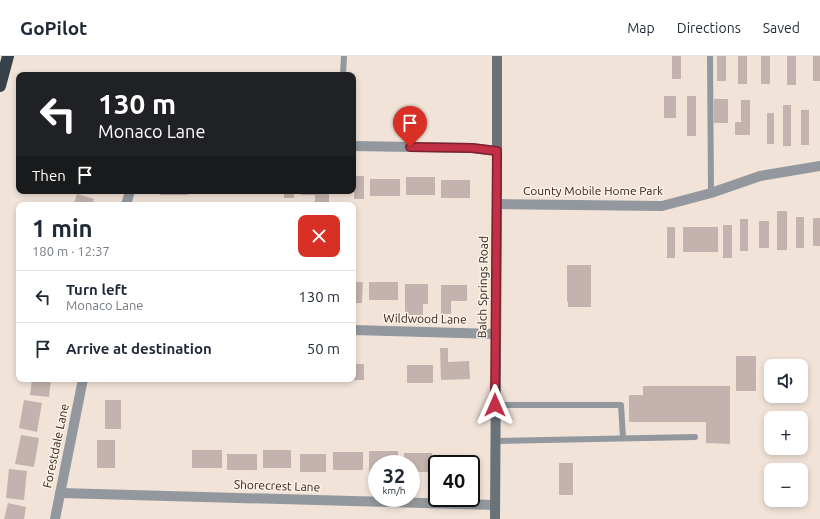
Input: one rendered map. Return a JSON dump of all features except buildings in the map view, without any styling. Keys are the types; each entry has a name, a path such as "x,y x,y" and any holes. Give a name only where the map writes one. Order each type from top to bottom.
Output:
{"highway":[{"path":"0,86 8,56"}],"street":[{"name":"Balch Springs Road","path":"495,519 497,56"},
{"path":"356,146 472,148 497,151"},
{"name":"County Mobile Home Park","path":"497,204 662,206 711,194 760,176 820,166"},
{"name":"Wildwood Lane","path":"356,330 496,334"},
{"name":"Forestdale Lane","path":"55,519 82,382"},
{"name":"Shorecrest Lane","path":"60,493 495,505"}],"lane":[{"path":"343,72 344,56"},
{"path":"710,56 711,194"},
{"path":"495,405 622,405 622,438"},
{"path":"495,441 695,437"}],"route":[{"path":"410,147 472,148 497,151 495,405"}]}
